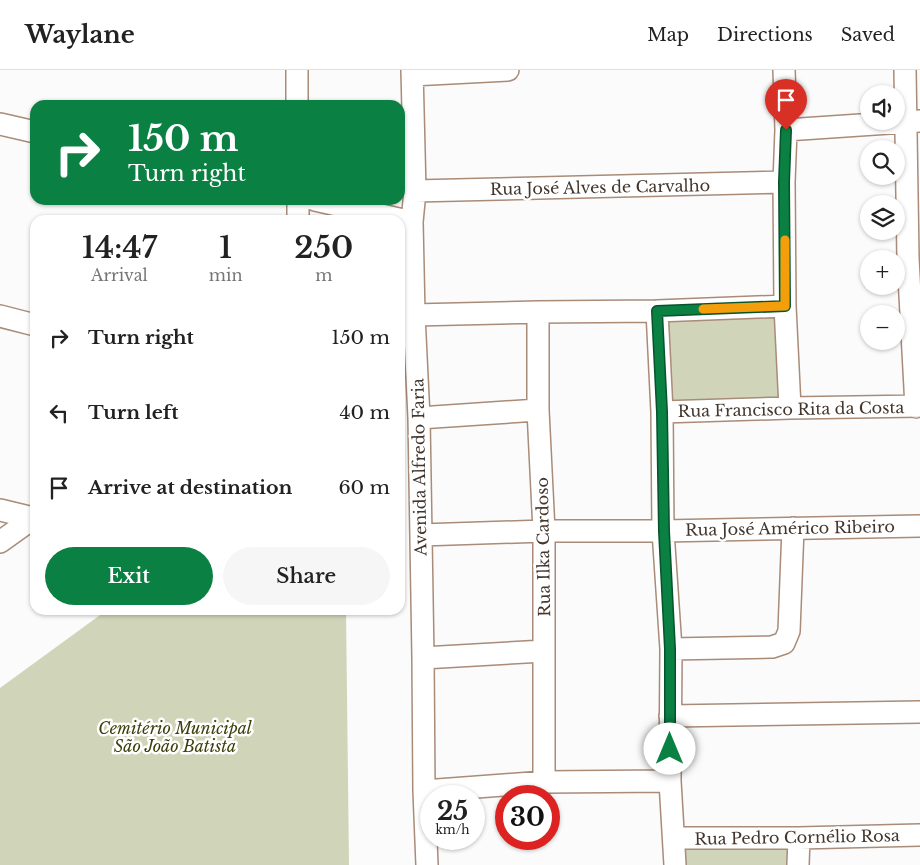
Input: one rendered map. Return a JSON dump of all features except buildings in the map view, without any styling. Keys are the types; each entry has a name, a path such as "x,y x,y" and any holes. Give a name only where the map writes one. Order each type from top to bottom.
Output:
{"street":[{"path":"297,70 297,100"},
{"path":"412,72 508,70"},
{"path":"784,70 786,130 784,182 785,306 790,408"},
{"path":"905,70 913,122 908,258 918,406"},
{"name":"Avenida Alfredo Faria","path":"412,72 415,191 412,222 419,418 424,785"},
{"path":"786,130 913,122"},
{"path":"0,124 30,131"},
{"name":"Rua José Alves de Carvalho","path":"415,191 784,182"},
{"path":"337,205 381,215"},
{"path":"405,220 412,222"},
{"path":"414,315 657,311 785,306"},
{"path":"657,311 670,649 670,781 675,865"},
{"name":"Rua Ilka Cardoso","path":"538,312 538,410 544,531 544,782"},
{"path":"0,316 30,324"},
{"name":"Rua Francisco Rita da Costa","path":"662,412 918,406"},
{"path":"419,418 538,410"},
{"path":"0,510 30,517"},
{"path":"0,542 30,521"},
{"name":"Rua José Américo Ribeiro","path":"421,535 544,531 664,531 920,526"},
{"path":"670,649 772,647 784,643 789,631 793,528"},
{"path":"423,658 544,651"},
{"path":"670,716 920,712"},
{"path":"485,786 544,782 670,781"},
{"name":"Rua Pedro Cornélio Rosa","path":"674,838 799,838 920,835"},
{"path":"798,865 799,838"},
{"name":"Avenida Alfredo Faria","path":"426,850 427,865"}],"green space":[{"path":"785,306 790,408 662,412 657,311"},
{"name":"Cemitério Municipal São João Batista","path":"100,615 346,615 349,865 0,865 0,688"},
{"path":"674,838 799,838 798,865 675,865"}],"slow traffic":[{"path":"703,309 785,306 785,240"}],"route":[{"path":"670,749 670,649 657,311 785,306 784,182 786,130"}]}
